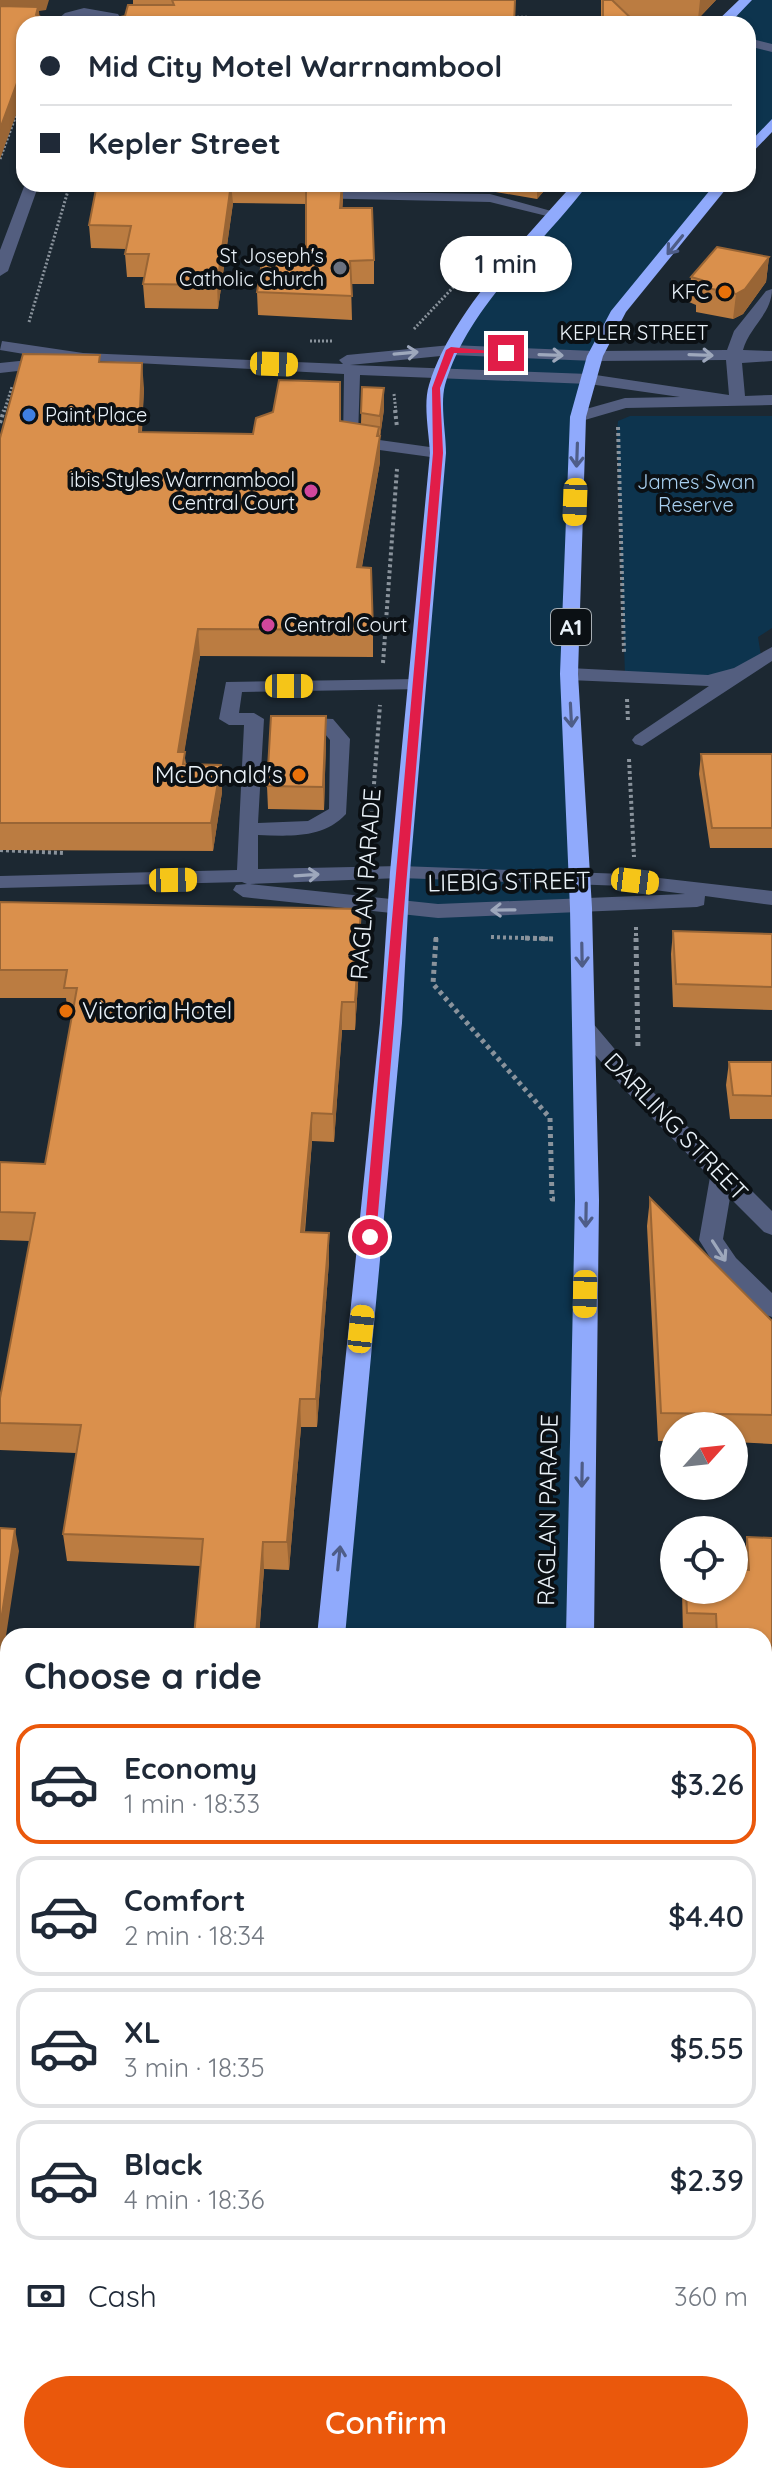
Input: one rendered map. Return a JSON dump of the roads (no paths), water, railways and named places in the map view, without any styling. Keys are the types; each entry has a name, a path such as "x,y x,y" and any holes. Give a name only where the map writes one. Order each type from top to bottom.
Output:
{"highway":[{"path":"724,16 746,0"},
{"path":"756,143 772,123"},
{"name":"RAGLAN PARADE","path":"332,1628 391,1023 400,872 438,453 436,388 451,350 502,275 574,192"},
{"name":"RAGLAN PARADE","path":"580,1628 587,1200 581,908 569,674 578,417 595,356 619,311 716,192"}],"street":[{"path":"68,16 87,0"},
{"path":"101,0 114,16"},
{"path":"0,271 29,192"},
{"path":"310,195 490,198 555,214"},
{"path":"730,398 735,341 746,323 772,294"},
{"path":"0,367 8,356 1,345"},
{"name":"KEPLER STREET","path":"1,345 83,358 589,379 730,398"},
{"name":"KEPLER STREET","path":"306,365 451,350 595,356 772,356"},
{"path":"658,387 645,381 640,370 649,361 671,354"},
{"name":"KEPLER STREET","path":"0,367 83,358"},
{"path":"352,370 349,441 438,453"},
{"name":"KEPLER STREET","path":"578,417 615,404 730,398 772,400"},
{"path":"642,740 772,653"},
{"path":"569,674 708,681 754,665"},
{"path":"248,829 320,825 339,810 340,739 335,729 315,721 229,719 233,686 417,685"},
{"path":"249,878 248,829 254,719"},
{"name":"LIEBIG STREET","path":"0,882 400,872 579,877 762,898"},
{"name":"LIEBIG STREET","path":"173,880 438,911 581,908 762,898"},
{"name":"DARLING STREET","path":"583,1026 612,1063 772,1226"},
{"path":"722,1176 711,1240 727,1264 772,1308"}],"place":[{"name":"St Joseph's Catholic Church","path":"340,268"},
{"name":"KFC","path":"725,292"},
{"name":"Paint Place","path":"29,415"},
{"name":"ibis Styles Warrnambool Central Court","path":"311,491"},
{"name":"Central Court","path":"268,625"},
{"name":"McDonald's","path":"299,775"},
{"name":"Victoria Hotel","path":"66,1011"}],"park label":[{"name":"James Swan Reserve","path":"696,494"}]}
